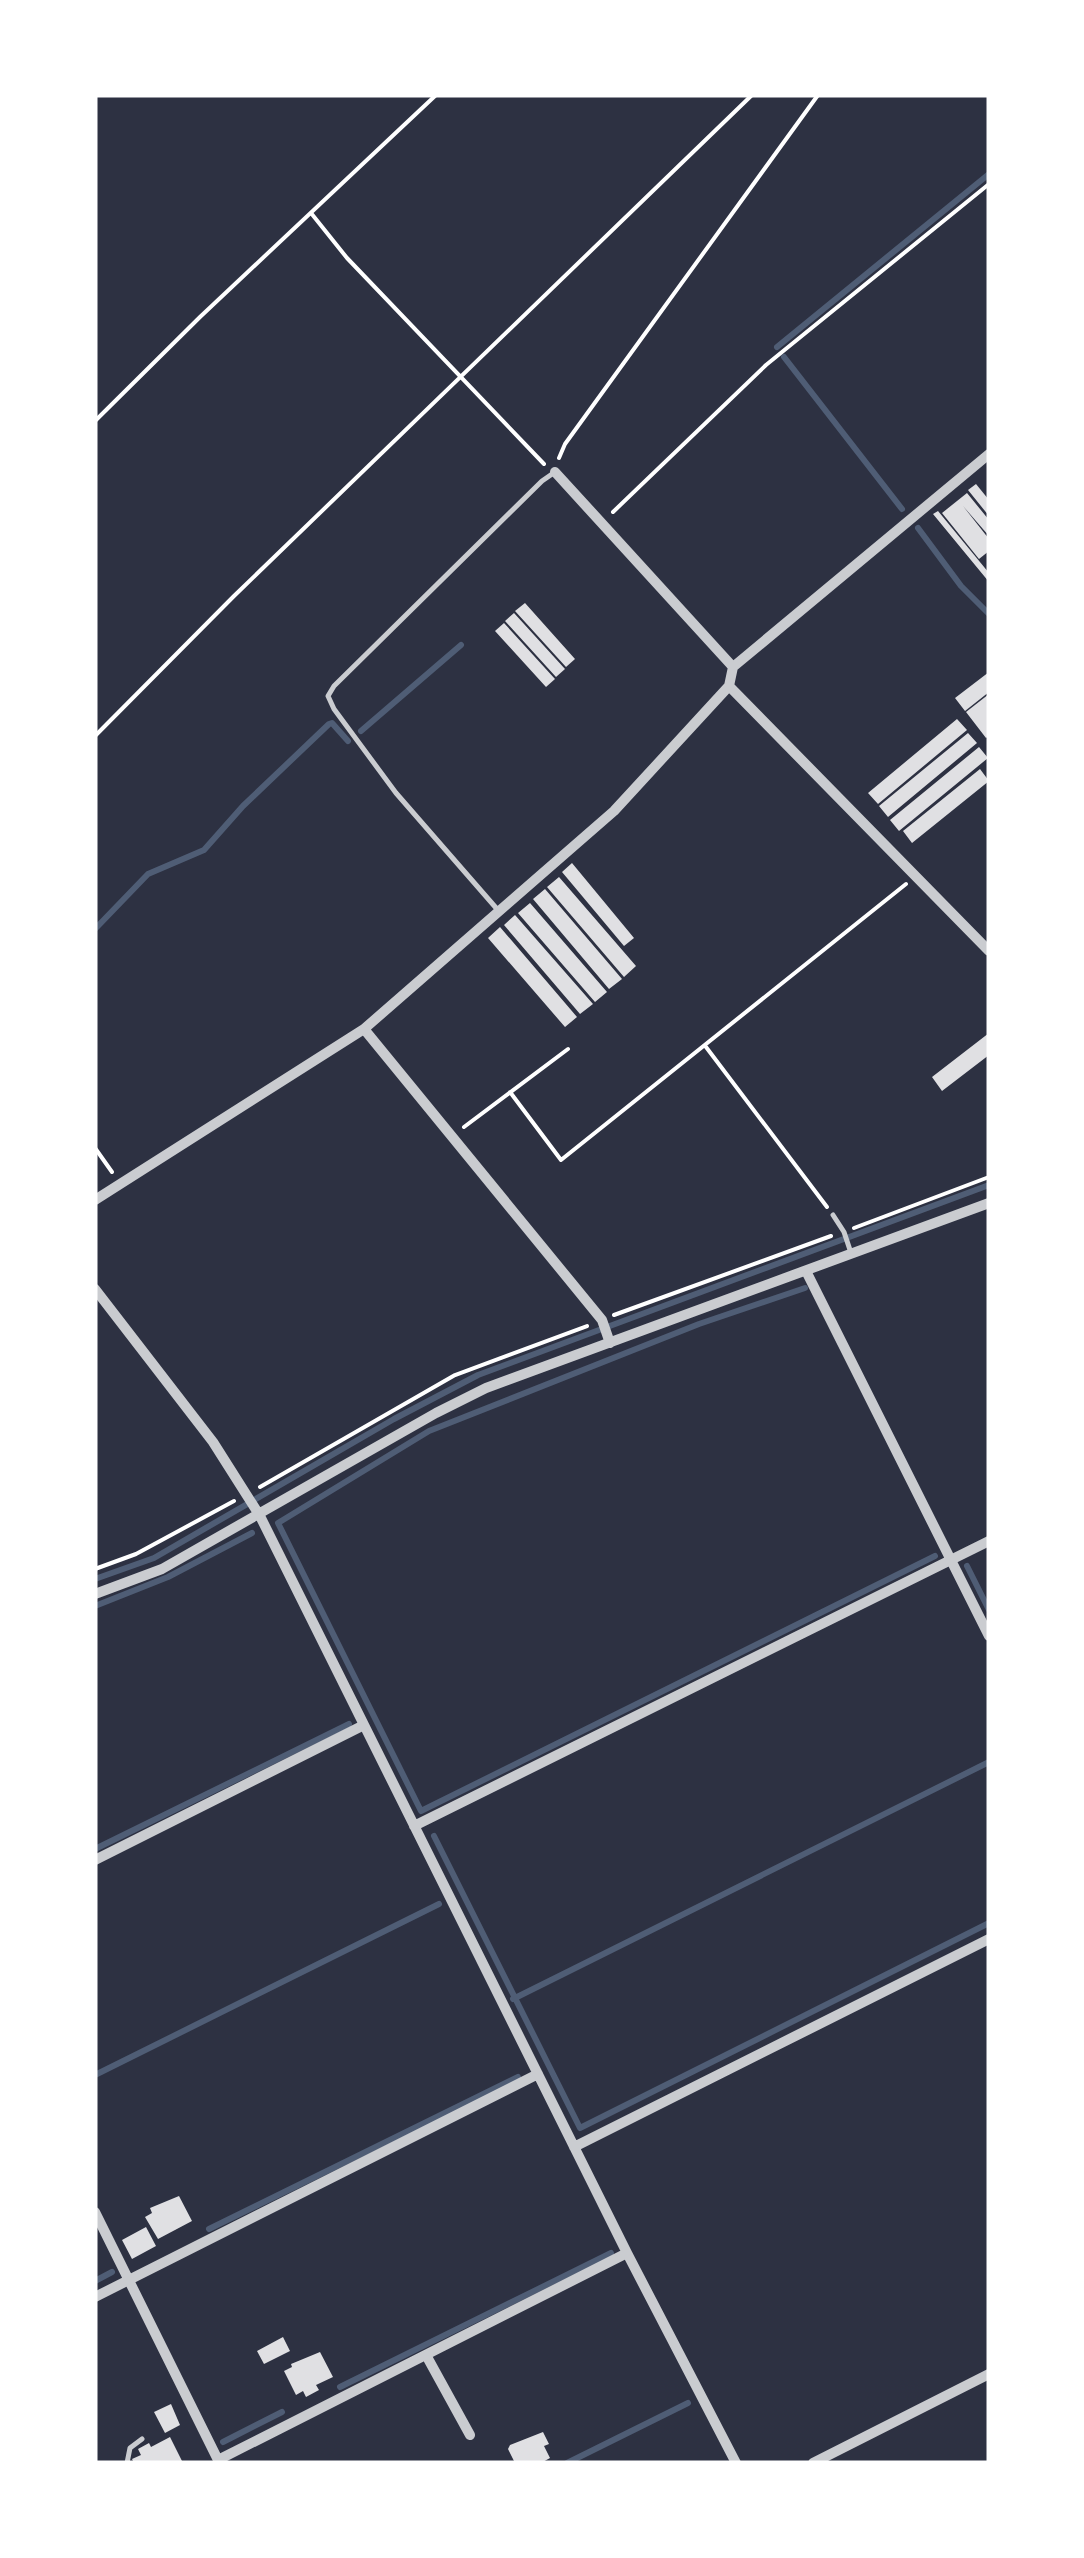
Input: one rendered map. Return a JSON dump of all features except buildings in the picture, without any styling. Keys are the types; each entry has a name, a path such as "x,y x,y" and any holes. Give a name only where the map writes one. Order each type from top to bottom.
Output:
{"street":[{"path":"95,1200 364,1028 614,811 729,686 734,667 989,454"},
{"path":"551,470 734,667"},
{"path":"729,686 989,951"},
{"path":"364,1028 603,1322 609,1340"},
{"path":"95,1594 162,1569 486,1388 806,1271 850,1250 989,1203"},
{"path":"806,1271 989,1636"},
{"path":"95,1289 214,1442 258,1513 736,2463"},
{"path":"414,1826 989,1542"},
{"path":"95,1860 364,1725"},
{"path":"574,2147 989,1940"},
{"path":"95,2298 538,2074"},
{"path":"95,2212 219,2461 627,2253"},
{"path":"426,2354 470,2436"},
{"path":"813,2463 989,2374"}],"lane":[{"path":"499,911 396,793 328,696 551,470"},
{"path":"833,1215 850,1250"},
{"path":"127,2463 130,2448 142,2439"}],"path":[{"path":"95,421 436,95"},
{"path":"95,736 752,95"},
{"path":"311,212 346,258 551,470 564,444 818,95"},
{"path":"602,522 766,365 989,184"},
{"path":"510,1092 561,1160 918,875"},
{"path":"705,1045 833,1215"},
{"path":"452,1136 568,1049"},
{"path":"95,1148 121,1184"}],"waterway":[{"path":"777,347 989,174"},
{"path":"784,357 902,509"},
{"path":"918,528 961,586 989,614"},
{"path":"361,731 461,645"},
{"path":"95,929 148,874 204,850 243,806 329,724 348,741"},
{"path":"95,1579 154,1558 478,1375 989,1185"},
{"path":"805,1288 699,1324 429,1431 278,1523 421,1811 935,1556"},
{"path":"95,1606 168,1577 252,1533"},
{"path":"967,1566 989,1610"},
{"path":"95,1849 349,1724"},
{"path":"513,1999 989,1762"},
{"path":"434,1836 580,2128 989,1923"},
{"path":"95,2075 439,1904"},
{"path":"209,2229 518,2077"},
{"path":"340,2387 611,2253"},
{"path":"95,2281 112,2272"},
{"path":"567,2463 688,2403"},
{"path":"223,2442 282,2412"}]}
